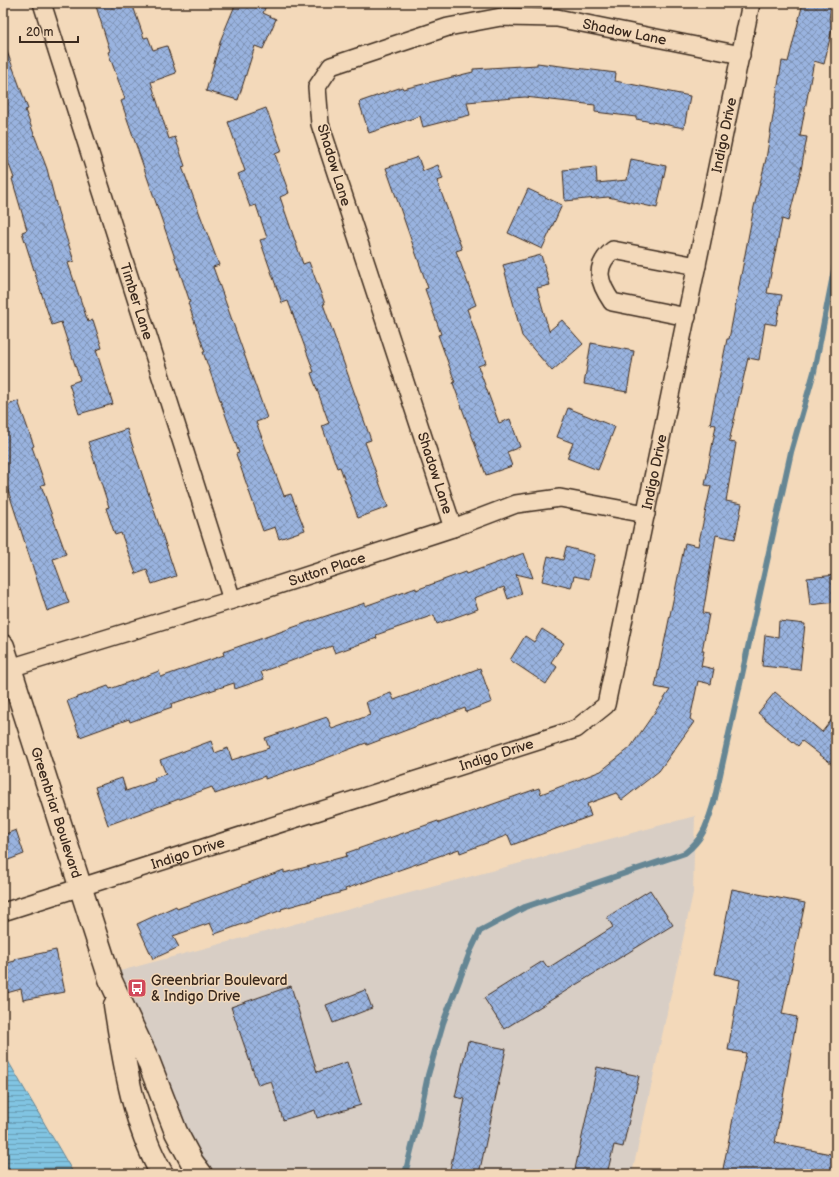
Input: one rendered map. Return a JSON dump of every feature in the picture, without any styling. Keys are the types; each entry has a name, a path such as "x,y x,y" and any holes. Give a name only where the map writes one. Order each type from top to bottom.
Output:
{"street":[{"name":"Timber Lane","path":"42,3 232,600"},
{"name":"Indigo Drive","path":"3,912 576,729 606,705 751,3"},
{"name":"Shadow Lane","path":"453,528 320,124 317,87 331,66 448,27 501,17 557,18 741,55"},
{"path":"687,317 612,302 603,289 600,270 603,258 613,250 697,266"},
{"name":"Sutton Place","path":"10,668 232,600 453,528 516,504 560,498 646,514"},
{"name":"Greenbriar Boulevard","path":"3,646 110,979 148,1060 176,1132 192,1162 201,1174"},
{"name":"Greenbriar Boulevard","path":"110,979 125,1070 141,1125 155,1162 162,1174"}],"shaded area":[{"path":"695,816 693,893 632,1174 214,1174 201,1157 186,1128 159,1058 121,977 120,971"}],"water":[{"path":"3,1060 8,1061 74,1174 3,1174"}],"building":[{"path":"95,3 132,3 144,38 148,37 153,50 167,46 176,73 151,82 169,139 175,137 185,166 182,167 219,265 213,267 267,418 256,422 284,496 291,494 305,530 279,539 275,527 263,531 236,454 239,453 203,352 205,352 188,303 190,302 121,101 125,99 108,52 110,51"},
{"path":"236,3 267,3 263,13 276,19 263,49 255,46 238,100 206,91 221,39"},
{"path":"803,3 832,3 829,19 834,21 824,64 814,61 800,136 807,137 801,170 788,221 782,219 767,293 782,295 776,325 765,323 759,360 748,358 729,442 736,443 726,501 742,504 735,539 716,535 703,613 709,614 702,651 704,651 701,666 714,669 711,684 698,681 690,719 694,722 659,771 622,800 616,793 587,804 591,816 512,845 508,835 460,853 459,849 345,889 346,891 281,909 282,910 215,934 210,923 173,936 179,947 153,959 137,924 176,906 177,909 284,870 284,873 347,856 346,853 438,821 439,823 539,788 541,794 601,771 630,748 670,690 655,687 685,543 698,546 711,486 705,485 716,425 710,424 727,339 729,339 754,207 766,159 782,61 788,62"},
{"path":"3,46 5,46 28,109 25,110 47,169 58,212 74,261 68,263 88,322 93,320 102,348 96,350 113,404 79,414 69,384 80,380 61,322 52,325 38,283 22,232 27,230 12,179 14,178 3,148"},
{"path":"537,63 616,73 615,81 690,96 684,128 636,119 636,117 595,112 595,105 525,97 467,102 470,115 423,127 420,116 369,133 359,102 402,87 403,89 473,72 473,69 537,65"},
{"path":"266,108 282,151 275,154 289,193 280,197 303,264 309,262 325,304 323,304 371,440 365,442 388,507 358,518 340,467 337,468 322,426 329,423 311,373 314,372 288,301 282,303 260,240 267,238 256,205 250,207 238,174 245,171 228,122"},
{"path":"418,157 423,171 438,165 443,179 437,181 462,249 456,251 476,305 467,309 486,363 478,366 499,423 510,419 520,447 507,452 512,466 486,475 453,383 455,382 438,335 441,334 425,289 428,288 386,168"},
{"path":"631,159 666,166 657,208 608,197 565,201 563,170 596,167 597,183 627,180"},
{"path":"528,189 562,205 542,249 508,233"},
{"path":"541,255 550,285 537,288 549,331 562,320 583,344 552,371 522,336 503,265"},
{"path":"591,343 634,351 627,392 584,384"},
{"path":"18,401 34,446 32,447 45,484 41,485 66,554 53,559 69,603 47,611 3,475 3,407"},
{"path":"568,408 615,427 598,470 567,458 573,443 557,437"},
{"path":"127,429 176,576 152,584 147,570 136,574 121,533 115,535 106,508 109,507 88,442"},
{"path":"566,547 595,555 589,579 574,576 571,588 542,581 548,556 563,560"},
{"path":"524,553 533,578 516,574 522,594 508,599 504,587 474,598 478,609 437,624 434,615 376,635 377,638 335,653 332,646 261,672 264,679 235,689 234,683 171,704 172,707 130,722 129,719 80,737 67,701 108,686 110,689 159,671 161,677 224,655 223,652 314,620 365,603 365,606 416,588 416,590"},
{"path":"836,575 836,602 810,605 807,578"},
{"path":"779,621 805,624 800,670 762,666 765,635 778,637"},
{"path":"542,629 564,643 551,662 557,667 546,684 510,660 525,636 534,642"},
{"path":"480,668 492,702 466,712 465,708 367,745 366,743 265,779 265,776 215,794 212,787 108,825 95,787 122,778 126,791 155,781 154,778 166,774 160,760 211,741 215,753 228,748 232,760 269,748 265,738 327,717 332,729 370,715 366,702 391,693 394,700"},
{"path":"775,692 822,732 836,714 836,767 802,741 798,746 758,713"},
{"path":"16,830 24,854 3,862 3,835"},
{"path":"732,889 805,903 782,1014 797,1017 775,1143 836,1155 836,1174 722,1174 746,1053 728,1050 740,980 715,974"},
{"path":"650,890 673,925 504,1029 484,998 543,961 548,968 613,927 607,917"},
{"path":"56,950 65,992 23,1000 21,989 3,994 3,964 15,961 15,959"},
{"path":"291,986 317,1072 347,1062 361,1105 317,1118 315,1110 283,1120 271,1081 258,1085 231,1007"},
{"path":"365,990 372,1008 333,1023 326,1005"},
{"path":"468,1041 506,1049 479,1174 449,1174 465,1099 455,1097"},
{"path":"597,1067 639,1076 623,1147 614,1145 607,1174 574,1174"}],"waterway":[{"path":"405,1174 428,1075 443,1023 470,952 480,931 525,907 685,853 697,842 704,830 714,802 791,452 814,372 836,260"}],"place":[{"name":"Greenbriar Boulevard & Indigo Drive","path":"137,988"}]}
